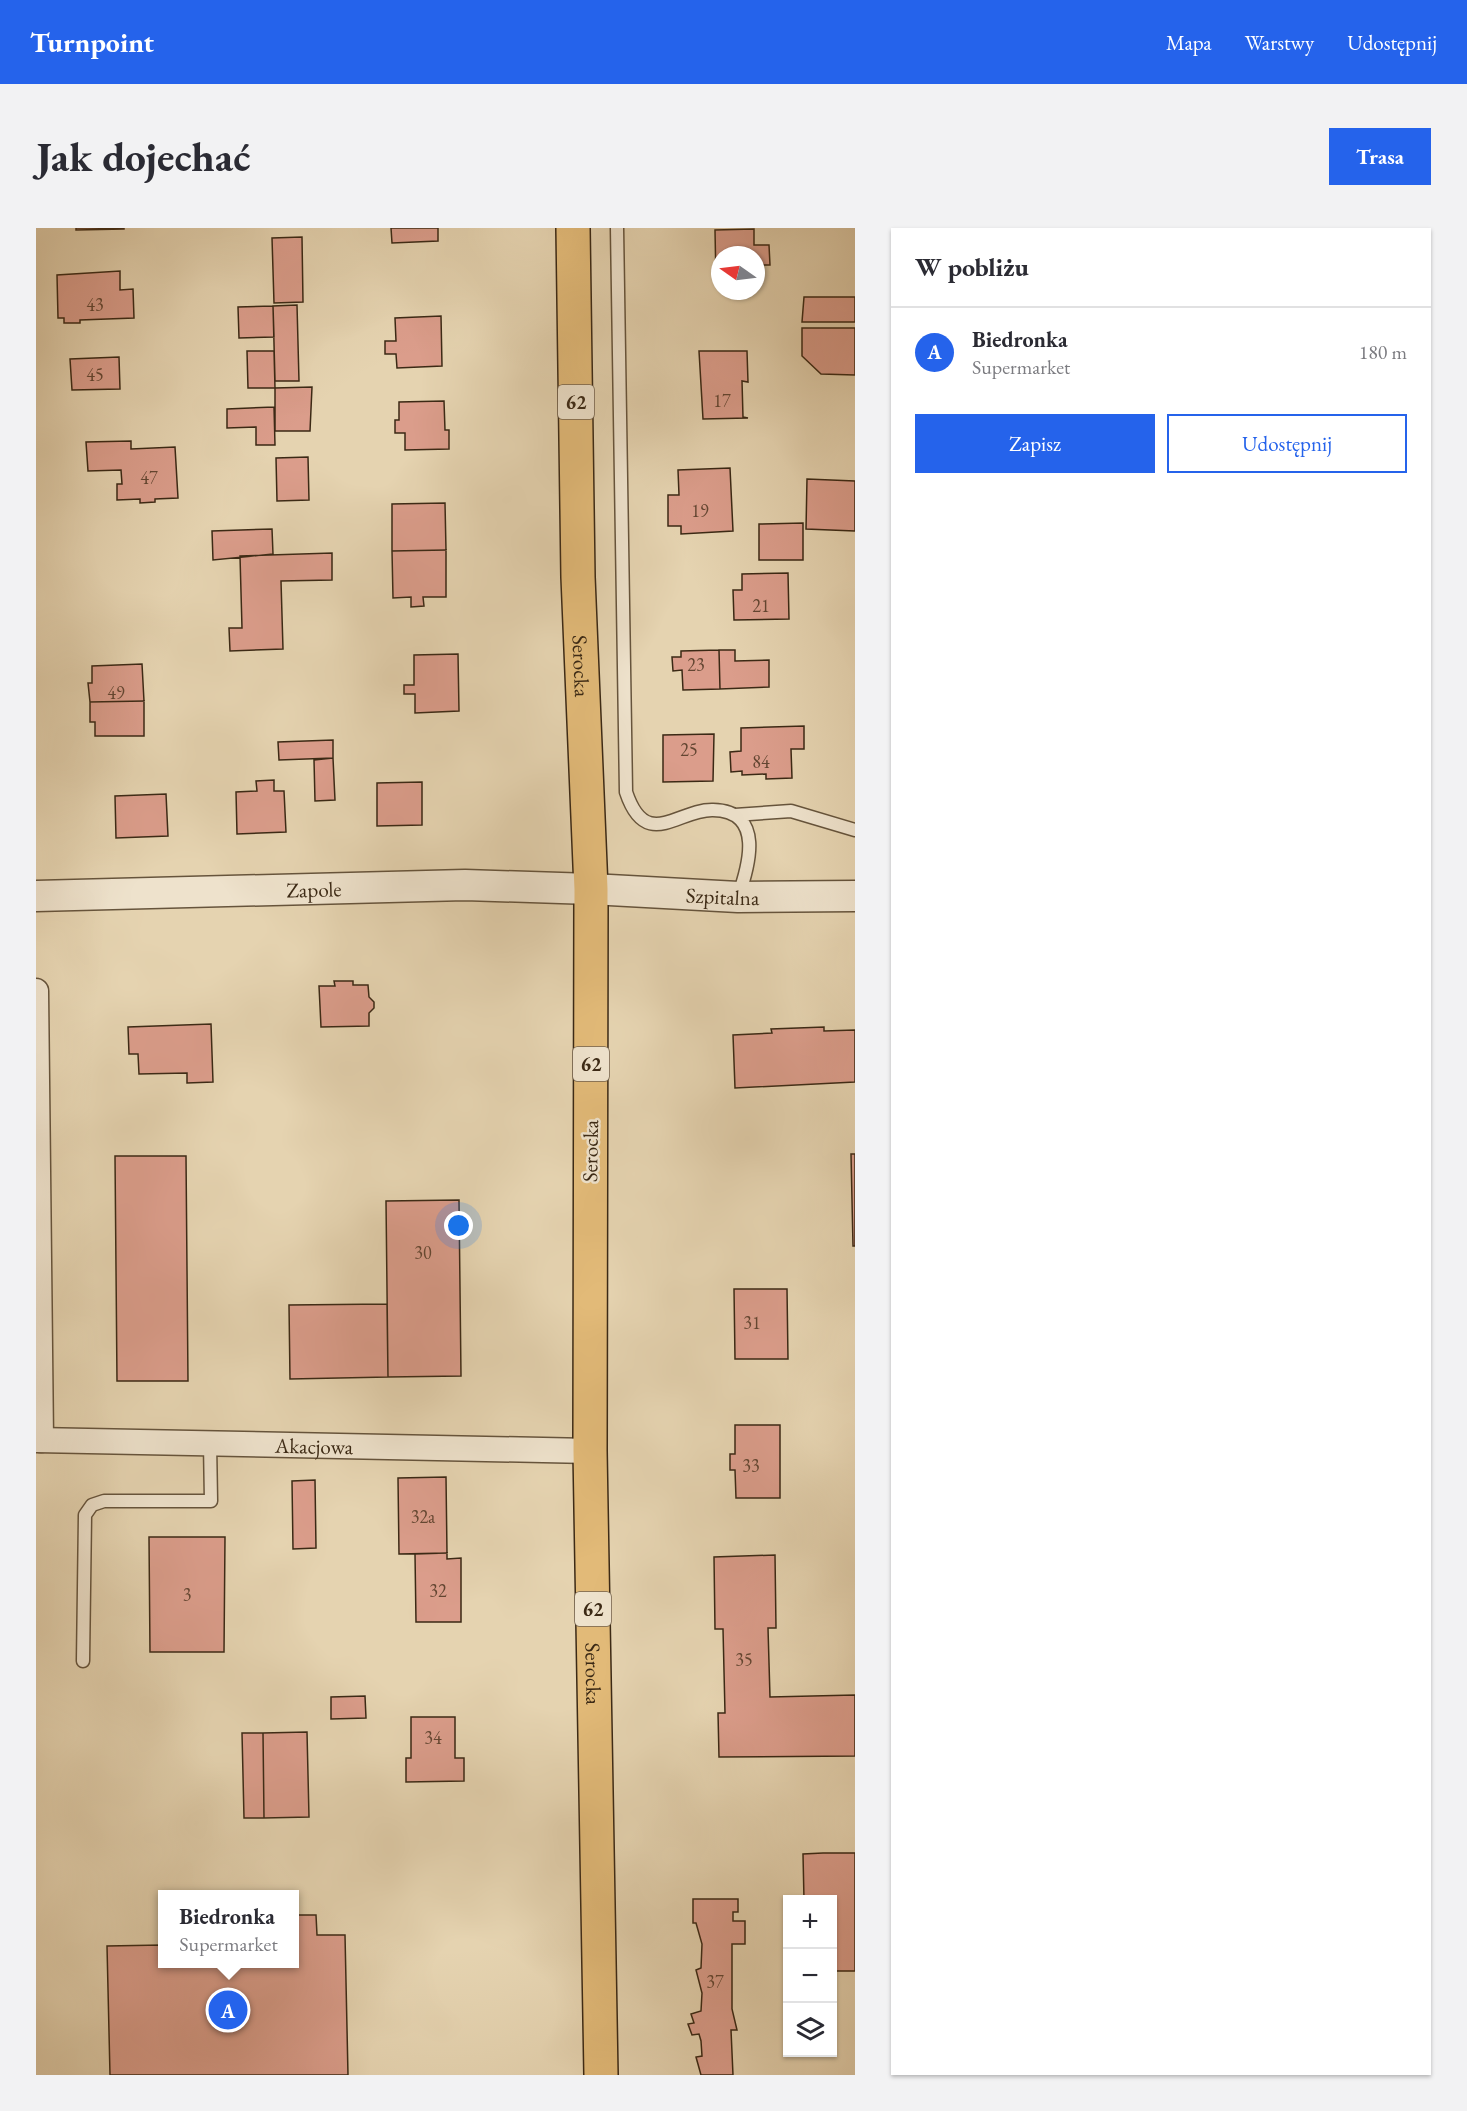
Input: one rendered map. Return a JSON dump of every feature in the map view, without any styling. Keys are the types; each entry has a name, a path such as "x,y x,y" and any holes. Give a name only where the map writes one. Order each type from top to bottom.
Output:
{"main road":[{"name":"Serocka","path":"573,228 578,577 591,889 590,1450 601,2075"}],"street":[{"name":"Zapole","path":"36,896 465,885 591,889"},
{"name":"Szpitalna","path":"591,889 738,897 855,896"},
{"path":"36,991 39,1440"},
{"name":"Akacjowa","path":"39,1440 590,1450"}],"lane":[{"path":"617,228 626,792 631,807 639,817 650,823 666,824 698,812 714,810 735,815 792,811 855,830"},
{"path":"735,815 747,828 751,848 749,868 738,897"},
{"path":"83,1661 85,1515 92,1505 104,1501 211,1501 210,1443"}],"building":[{"path":"76,228 124,228 124,229 76,230"},
{"path":"391,228 438,228 438,241 392,243"},
{"path":"754,229 754,245 769,245 770,265 765,265 765,246 715,246 715,230"},
{"path":"302,237 303,302 274,303 272,238"},
{"path":"120,271 120,290 133,289 134,318 80,320 80,323 64,323 64,318 58,318 57,275"},
{"path":"804,297 855,297 855,322 802,322"},
{"path":"297,305 299,381 275,381 273,306"},
{"path":"273,306 274,337 239,338 238,307"},
{"path":"441,316 442,366 397,368 396,354 385,354 385,341 396,341 395,318"},
{"path":"802,328 855,328 855,375 821,374 802,356"},
{"path":"247,351 274,351 275,388 248,388"},
{"path":"699,351 747,351 748,382 742,381 743,417 748,418 703,419"},
{"path":"119,357 120,389 72,390 70,359"},
{"path":"312,387 310,431 275,431 275,388"},
{"path":"444,401 445,430 449,430 449,449 405,450 405,433 395,433 395,420 399,420 399,402"},
{"path":"274,407 275,445 256,445 256,427 227,428 227,409"},
{"path":"131,441 131,449 175,447 178,498 155,499 155,502 140,503 140,499 117,500 117,484 122,484 121,470 88,471 86,442"},
{"path":"308,457 309,500 277,501 276,458"},
{"path":"730,468 733,531 681,534 681,526 668,526 668,495 679,495 678,470"},
{"path":"807,479 855,481 855,531 806,529"},
{"path":"445,503 446,550 392,551 392,504"},
{"path":"803,523 803,560 759,560 759,524"},
{"path":"272,529 273,554 213,560 212,531"},
{"path":"446,550 446,597 423,597 424,606 411,607 411,597 393,598 392,551"},
{"path":"332,553 332,580 281,581 283,649 230,651 229,628 242,628 240,556"},
{"path":"788,573 789,619 734,620 733,590 742,590 742,574"},
{"path":"719,650 720,689 683,690 682,670 673,671 672,657 681,657 681,651"},
{"path":"719,650 735,650 735,661 769,660 769,687 720,689"},
{"path":"458,654 459,711 415,713 415,694 404,694 404,685 414,685 414,655"},
{"path":"142,664 144,701 90,702 88,683 92,683 92,666"},
{"path":"144,701 144,736 95,736 95,722 90,722 90,702"},
{"path":"804,726 804,749 791,749 792,778 766,779 766,774 742,775 742,771 731,772 730,752 741,751 741,728"},
{"path":"714,734 713,781 663,782 663,735"},
{"path":"333,740 333,758 279,760 278,742"},
{"path":"333,758 335,800 315,801 314,760"},
{"path":"274,780 274,791 284,791 286,832 237,834 236,792 257,791 256,781"},
{"path":"422,782 422,825 377,826 377,783"},
{"path":"166,794 168,836 116,838 115,796"},
{"path":"334,981 353,981 353,985 368,985 369,997 374,1002 374,1008 369,1013 369,1026 321,1027 319,986 335,986"},
{"path":"211,1024 213,1082 187,1083 187,1073 139,1074 138,1054 129,1054 128,1027"},
{"path":"824,1027 824,1031 855,1030 855,1082 735,1088 733,1035 772,1033 771,1029"},
{"path":"851,1154 855,1154 855,1246 853,1246"},
{"path":"115,1156 186,1156 188,1381 117,1381"},
{"path":"459,1200 461,1376 388,1377 386,1201"},
{"path":"734,1289 787,1289 788,1359 735,1359"},
{"path":"387,1304 388,1377 290,1379 289,1305"},
{"path":"735,1425 780,1425 780,1498 736,1498 735,1470 730,1470 730,1454 735,1454"},
{"path":"446,1477 447,1553 399,1554 398,1478"},
{"path":"315,1480 316,1548 293,1549 292,1481"},
{"path":"149,1537 225,1537 224,1652 150,1652"},
{"path":"447,1553 447,1559 461,1558 461,1622 416,1622 415,1554"},
{"path":"775,1555 776,1628 768,1628 770,1697 855,1695 855,1756 719,1757 718,1713 725,1713 723,1629 715,1629 714,1557"},
{"path":"365,1696 366,1718 331,1719 331,1697"},
{"path":"411,1717 455,1717 455,1758 464,1758 464,1781 406,1782 406,1758 411,1758"},
{"path":"307,1732 309,1817 264,1818 263,1733"},
{"path":"242,1733 263,1733 264,1818 244,1818"},
{"path":"855,1853 855,1971 837,1971 837,1895 804,1895 803,1854"},
{"path":"693,1899 738,1899 738,1912 733,1912 733,1921 745,1921 745,1944 732,1944 732,2009 737,2030 731,2030 733,2075 701,2075 696,2057 702,2056 701,2041 699,2034 692,2035 688,2024 694,2023 691,2014 701,2011 702,1993 696,1970 701,1968 702,1944 696,1923 693,1923"},
{"path":"299,1915 316,1915 317,1935 345,1935 348,2075 110,2075 107,1946 158,1945 158,1968 299,1968"}],"place":[{"name":"Biedronka","path":"228,2010"}]}
